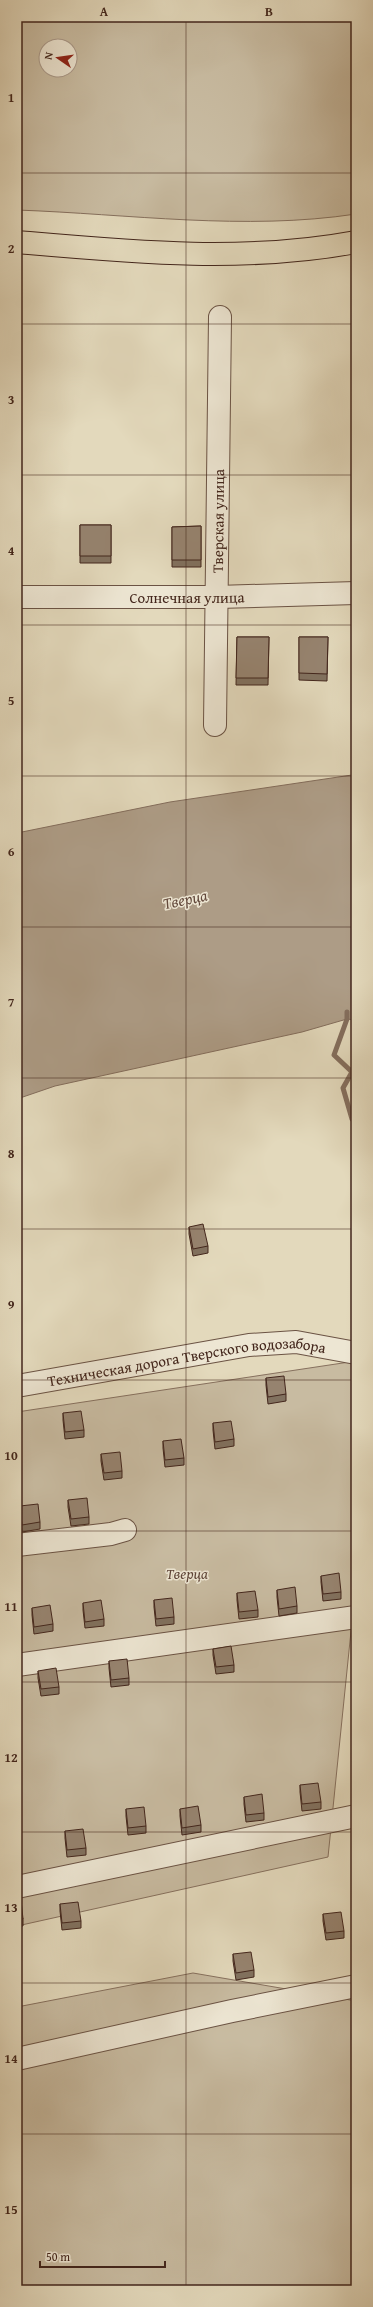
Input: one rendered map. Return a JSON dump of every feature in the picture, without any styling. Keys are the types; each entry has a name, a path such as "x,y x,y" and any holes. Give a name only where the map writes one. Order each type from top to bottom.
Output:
{"main road":[{"path":"17,242 136,253 208,255 280,252 356,242"}],"street":[{"name":"Тверская улица","path":"215,725 220,317"},
{"name":"Солнечная улица","path":"17,597 217,597 356,593"},
{"name":"Техническая дорога Тверского водозабора","path":"17,1386 249,1345 296,1342 356,1353"},
{"path":"17,1545 111,1534 125,1530"},
{"path":"17,1665 356,1617"},
{"path":"17,1886 356,1816"},
{"path":"17,2059 232,2011 356,1986"}],"green space":[{"path":"17,17 356,17 356,214 314,219 229,221 187,220 17,210"},
{"name":"Тверца","path":"356,1361 356,1582 328,1857 17,1926 17,1412"},
{"path":"193,1973 356,2001 356,2290 17,2290 17,2007"}],"water":[{"path":"352,775 356,776 356,1020 347,1019 302,1032 55,1086 17,1099 17,833 170,802"}],"building":[{"path":"80,525 111,525 111,556 80,556"},
{"path":"201,526 201,560 172,560 172,527"},
{"path":"237,637 269,637 268,678 236,678"},
{"path":"299,637 328,637 327,674 299,673"},
{"path":"203,1224 208,1246 193,1249 189,1227"},
{"path":"284,1376 286,1394 268,1397 266,1378"},
{"path":"81,1411 84,1430 65,1432 63,1413"},
{"path":"231,1421 234,1439 215,1442 213,1423"},
{"path":"181,1439 184,1458 165,1460 163,1441"},
{"path":"120,1452 122,1471 104,1473 101,1454"},
{"path":"87,1498 89,1517 71,1519 68,1500"},
{"path":"38,1504 40,1522 22,1525 20,1506"},
{"path":"339,1573 341,1592 323,1594 321,1576"},
{"path":"295,1587 297,1606 279,1609 277,1590"},
{"path":"255,1591 258,1610 239,1612 237,1593"},
{"path":"172,1598 174,1617 156,1619 154,1600"},
{"path":"101,1600 104,1619 85,1622 83,1603"},
{"path":"50,1605 53,1624 34,1627 32,1608"},
{"path":"231,1646 234,1665 216,1667 213,1649"},
{"path":"127,1659 129,1678 111,1680 109,1661"},
{"path":"56,1668 59,1687 41,1689 38,1671"},
{"path":"352,1715 356,1715 356,1734 354,1734"},
{"path":"318,1783 321,1802 302,1804 300,1785"},
{"path":"262,1794 264,1813 246,1815 244,1797"},
{"path":"198,1806 201,1825 182,1828 180,1809"},
{"path":"144,1807 146,1826 128,1828 126,1809"},
{"path":"83,1829 86,1848 67,1850 65,1831"},
{"path":"17,1900 21,1900 23,1919 17,1919"},
{"path":"78,1902 81,1921 62,1923 60,1904"},
{"path":"341,1912 344,1931 326,1933 323,1914"},
{"path":"251,1952 254,1970 236,1973 233,1954"}],"waterway":[{"path":"347,1012 347,1019 334,1055 352,1072 343,1088 352,1119"}]}
